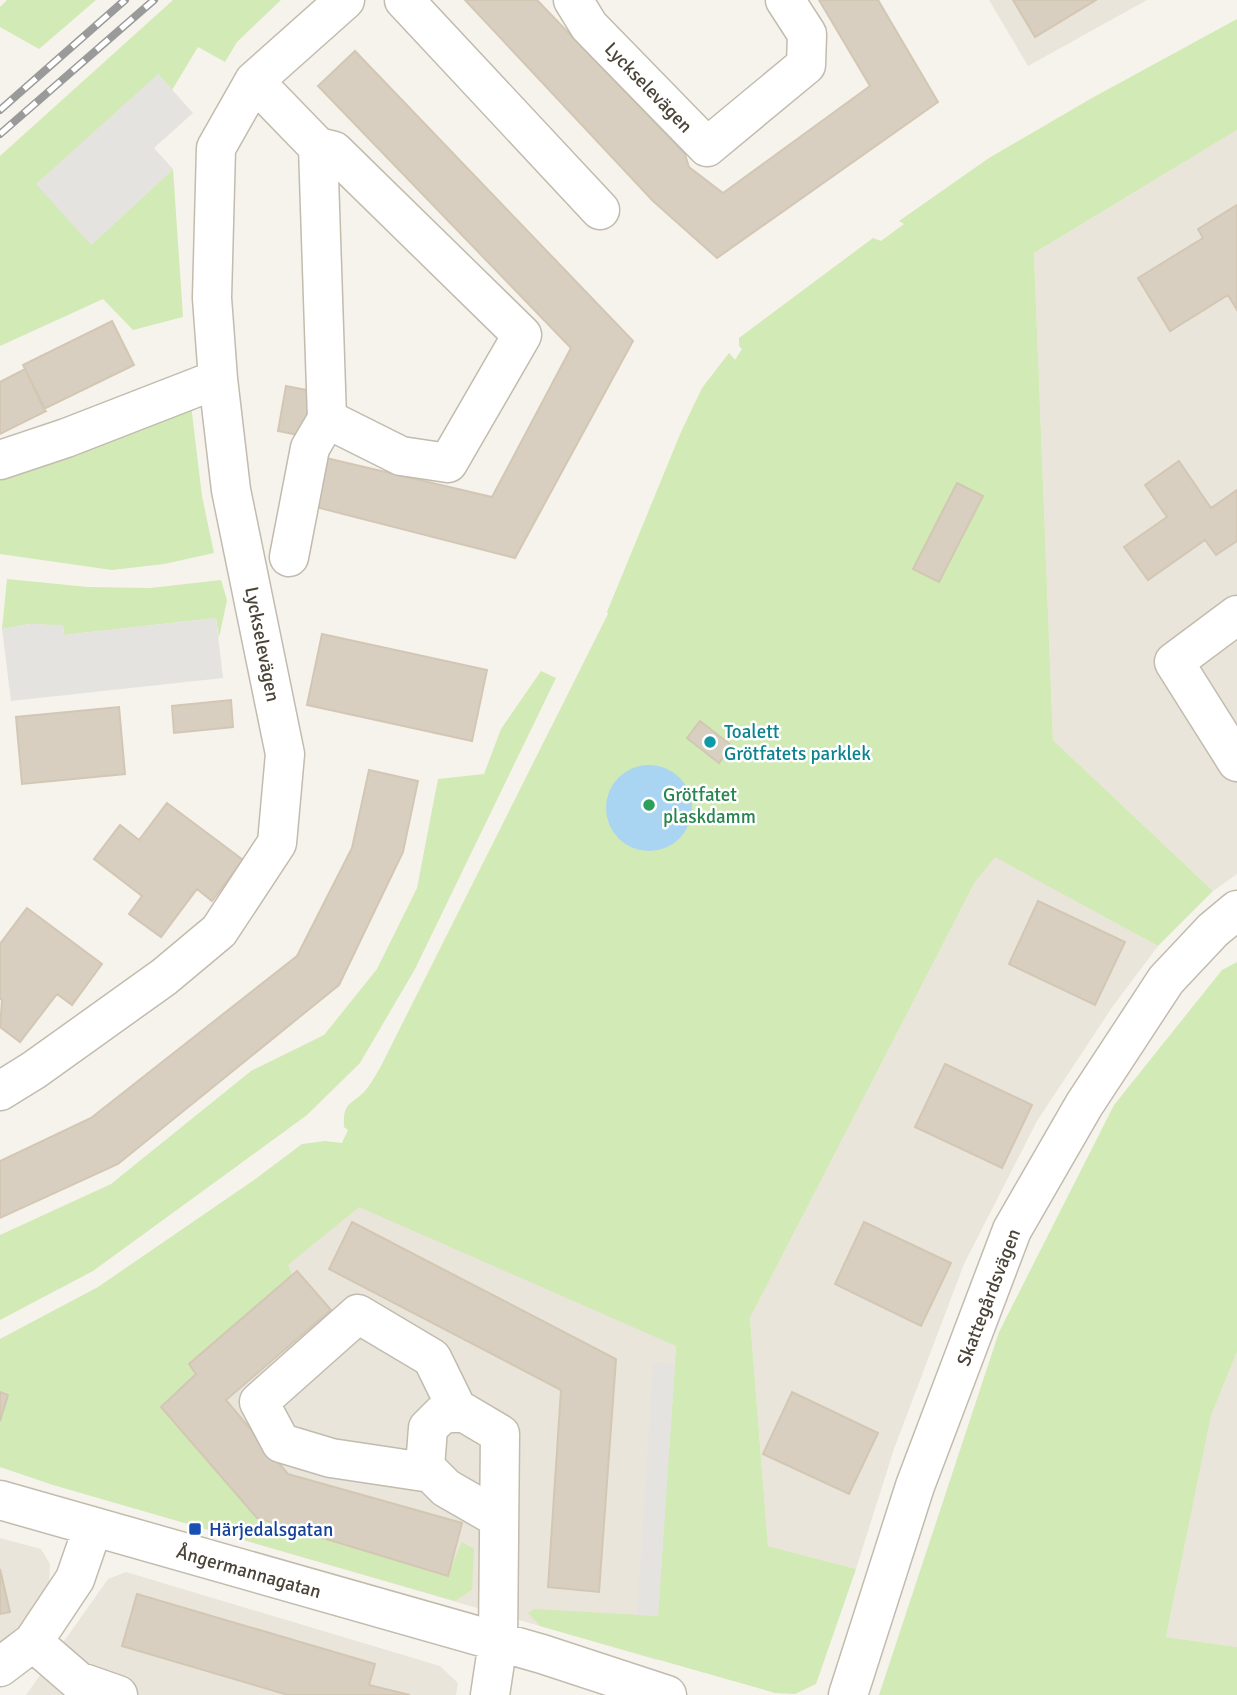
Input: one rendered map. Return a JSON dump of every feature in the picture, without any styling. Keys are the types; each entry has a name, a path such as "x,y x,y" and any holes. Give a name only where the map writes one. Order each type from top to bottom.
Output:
{"street":[{"name":"Lyckselevägen","path":"0,1091 34,1070 164,977 219,931 277,843 285,754 231,489 218,379 212,298 216,148 254,81 345,0"},
{"path":"404,0 600,210"},
{"name":"Lyckselevägen","path":"573,0 589,26 707,147 806,65 807,34 785,0"},
{"path":"254,81 318,147 334,151 522,335 448,463 401,456 327,419"},
{"path":"289,557 310,448 327,419 318,147"},
{"path":"0,460 66,438 218,379"},
{"path":"1237,615 1174,662 1237,762"},
{"name":"Skattegårdsvägen","path":"848,1695 915,1486 1012,1230 1084,1105 1166,980 1213,929 1237,910"},
{"path":"431,1473 331,1458 281,1443 259,1402 358,1314 432,1359 458,1413"},
{"path":"490,1695 498,1642 500,1434 464,1412 442,1414 428,1427 425,1467 446,1488 498,1518"},
{"name":"Ångermannagatan","path":"0,1500 542,1654 667,1695"},
{"path":"0,1667 33,1642 75,1578 93,1527"},
{"path":"33,1642 78,1681 118,1695"}],"shaded area":[{"path":"989,0 1147,0 1028,66"},
{"path":"158,74 193,113 154,148 173,169 91,245 36,184"},
{"path":"1237,130 1237,874 1213,891 1053,740 1034,253"},
{"path":"216,618 223,678 11,701 2,629 30,624 63,625 64,635"},
{"path":"995,856 1158,946 1113,1006 1037,1121 964,1264 894,1449 856,1569 768,1546 750,1318 975,882"},
{"path":"329,1167 676,1346 657,1660 50,1484 148,1318"},
{"path":"1237,1352 1237,1647 1166,1637 1211,1416"},
{"path":"653,1362 675,1364 658,1616 637,1615"},
{"path":"0,1538 41,1549 50,1564 49,1591 9,1640 0,1642"},
{"path":"126,1572 440,1666 458,1683 456,1695 26,1695 108,1579"}],"green space":[{"path":"7,0 96,0 39,49 0,27 0,7"},
{"path":"173,0 281,0 237,42 225,62 198,47 172,90 158,74 91,245 173,169 183,317 133,330 103,299 0,346 0,156"},
{"path":"1237,19 1237,130 1034,253 1053,740 1213,891 1158,946 995,857 975,882 750,1318 768,1546 856,1569 816,1684 795,1694 775,1693 540,1626 528,1613 535,1609 658,1616 676,1346 359,1207 288,1265 292,1275 190,1364 196,1374 161,1408 257,1518 447,1576 462,1542 474,1549 472,1590 455,1601 50,1484 0,1467 0,1339 98,1287 302,1144 325,1141 342,1143 348,1130 344,1127 346,1109 366,1090 380,1068 608,614 681,432 702,388 729,353 735,360 742,349 739,346 739,338 873,238 881,241 904,224 899,221 989,158"},
{"path":"191,405 202,496 214,553 164,564 112,570 0,554 0,472"},
{"path":"7,579 88,587 150,588 221,580 227,600 219,638 216,618 64,635 63,626 30,624 2,629"},
{"path":"541,671 556,678 415,969 360,1063 307,1115 93,1271 0,1320 0,1235 111,1184 251,1071 324,1035 377,969 417,888 438,779 484,774 501,729"},
{"path":"1237,962 1237,1352 1211,1416 1166,1637 1237,1647 1237,1695 879,1695 999,1332 1114,1105 1222,970"}],"water":[{"name":"Grötfatet plaskdamm","path":"649,765 665,769 679,778 688,792 692,808 688,824 679,838 665,847 649,851 633,847 619,838 610,824 606,808 610,792 619,778 633,769"}],"building":[{"path":"465,0 537,0 685,154 689,167 723,193 870,86 819,0 878,0 938,102 717,258 653,201"},
{"path":"1013,0 1096,0 1035,37"},
{"path":"355,51 633,341 515,558 316,507 326,458 492,497 571,348 318,86"},
{"path":"1237,205 1237,310 1228,295 1170,331 1138,278 1203,238 1198,229"},
{"path":"112,321 134,365 44,409 23,365"},
{"path":"25,369 46,411 0,434 0,382"},
{"path":"286,386 312,391 303,436 278,431"},
{"path":"1179,461 1211,508 1237,490 1237,541 1216,555 1205,540 1148,580 1124,547 1167,517 1145,485"},
{"path":"957,483 983,496 939,582 913,569"},
{"path":"322,634 487,670 472,741 307,705"},
{"path":"231,700 233,727 174,733 172,706"},
{"path":"119,707 125,774 22,784 16,717"},
{"name":"Toalett Grötfatets parklek","path":"700,721 732,746 719,763 687,738"},
{"path":"369,770 418,781 403,852 339,985 118,1164 0,1218 0,1161 91,1118 297,956 352,848"},
{"path":"167,803 243,860 212,901 197,889 161,937 129,914 142,896 94,859 120,825 139,840"},
{"path":"1038,901 1125,942 1095,1005 1009,964"},
{"path":"27,908 102,964 72,1005 57,994 20,1042 0,1027 0,944"},
{"path":"945,1064 1032,1105 1002,1168 915,1127"},
{"path":"352,1222 616,1359 599,1592 548,1587 561,1390 329,1269"},
{"path":"864,1222 951,1263 921,1326 835,1284"},
{"path":"297,1271 331,1310 226,1400 288,1474 462,1523 448,1576 257,1518 161,1407 196,1374 189,1364"},
{"path":"0,1392 8,1395 0,1421"},
{"path":"792,1392 878,1433 849,1494 763,1454"},
{"path":"0,1569 10,1612 0,1614"},
{"path":"137,1594 375,1664 369,1685 410,1695 288,1695 122,1646"}],"railway":[{"path":"0,110 125,0"},
{"path":"0,134 154,0"}],"place":[{"name":"Toalett Grötfatets parklek","path":"710,742"},
{"name":"Grötfatet plaskdamm","path":"649,805"},
{"name":"Härjedalsgatan","path":"195,1529"}]}
